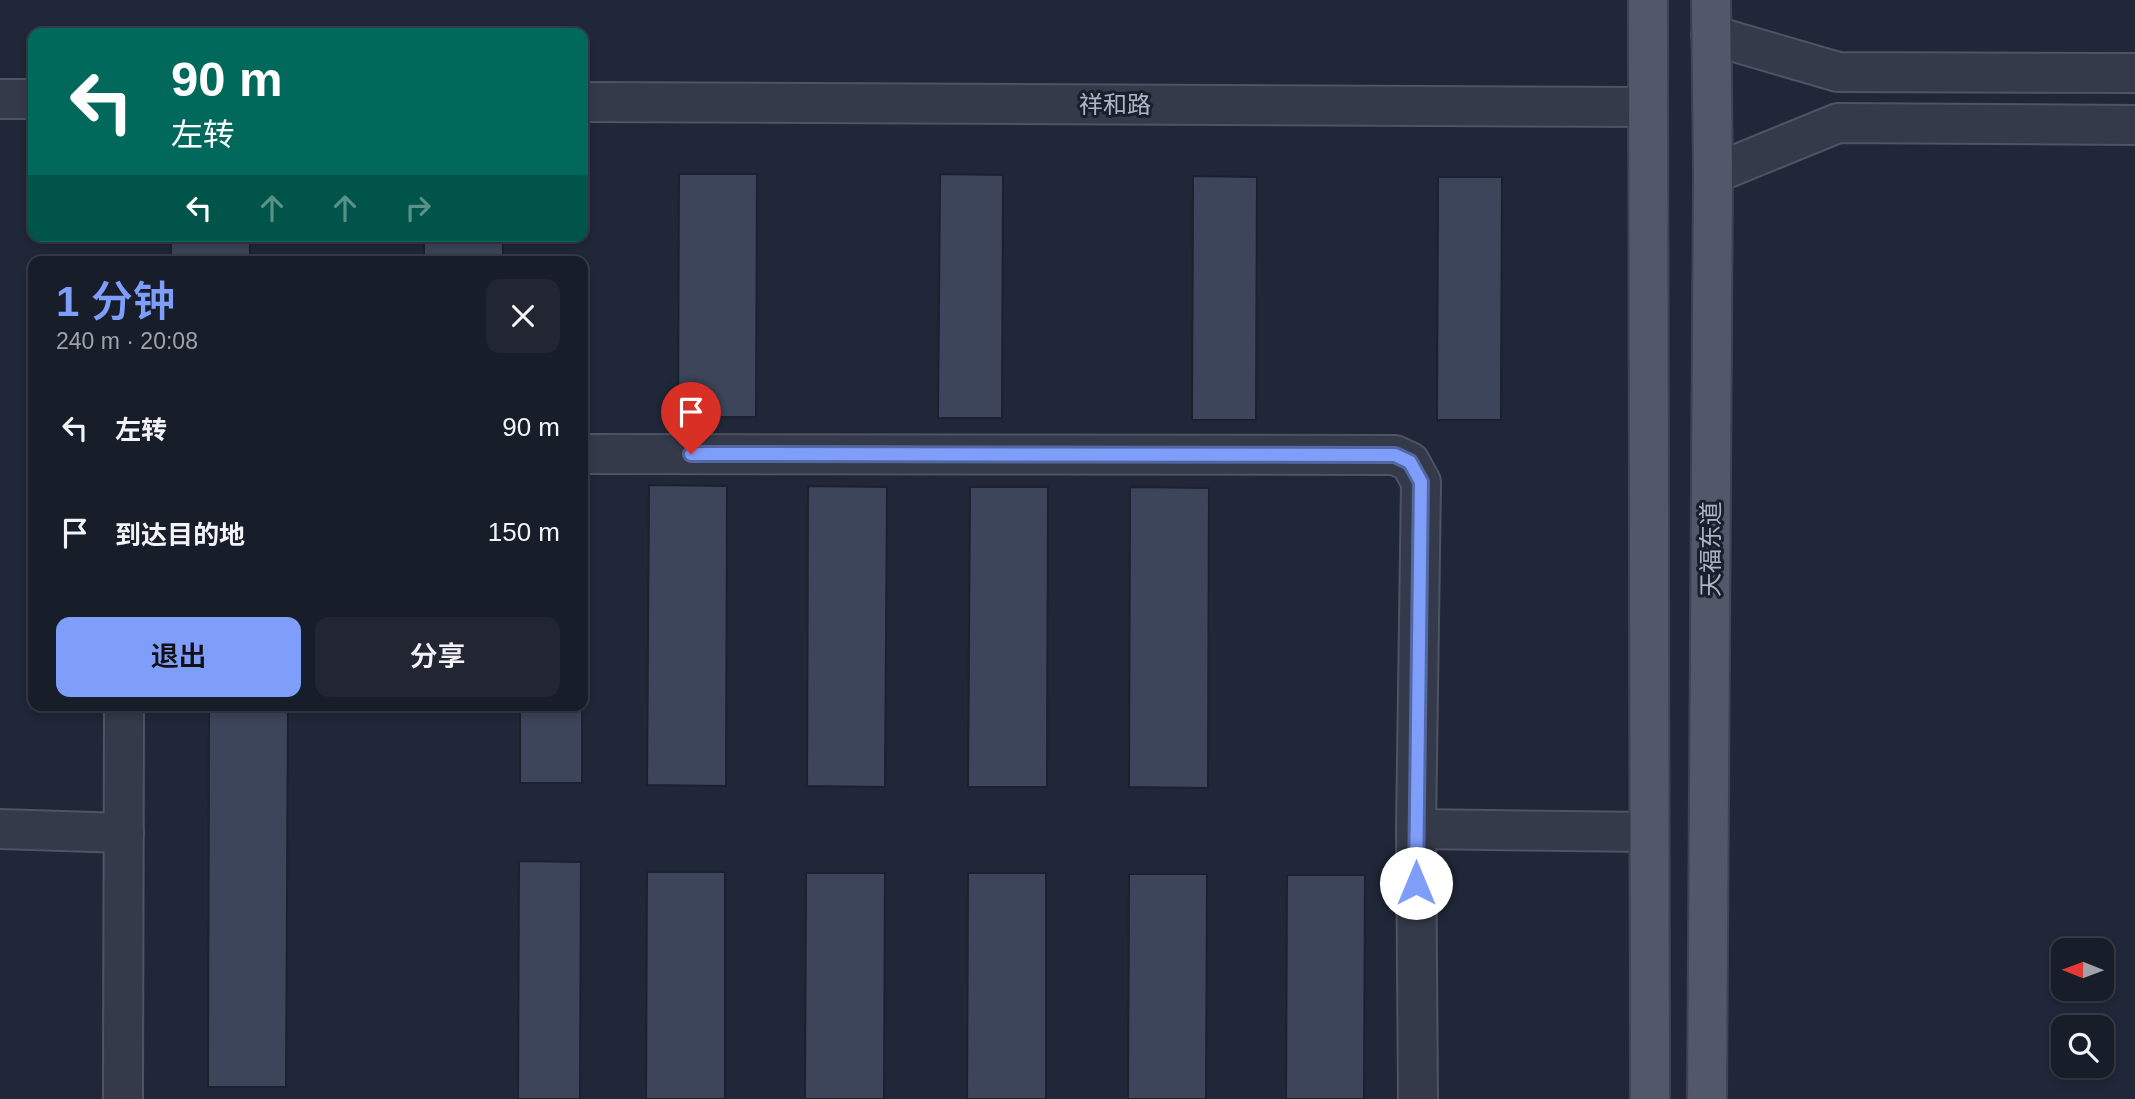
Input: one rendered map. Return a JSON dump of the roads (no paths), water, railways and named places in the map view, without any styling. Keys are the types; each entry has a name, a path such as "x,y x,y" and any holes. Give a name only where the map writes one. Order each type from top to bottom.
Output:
{"main road":[{"path":"1648,0 1650,1099"},
{"name":"天福东道","path":"1707,1099 1713,174 1711,18"}],"street":[{"path":"1711,18 1838,72 2135,73"},
{"path":"1838,72 1838,123"},
{"path":"0,99 28,99"},
{"name":"祥和路","path":"588,102 1648,107"},
{"path":"1713,174 1838,123 2135,125"},
{"path":"588,454 1395,455 1410,462 1421,482 1416,829 1418,1099"},
{"path":"123,1099 124,711"},
{"path":"1416,829 1650,832"},
{"path":"0,830 124,832"}]}
